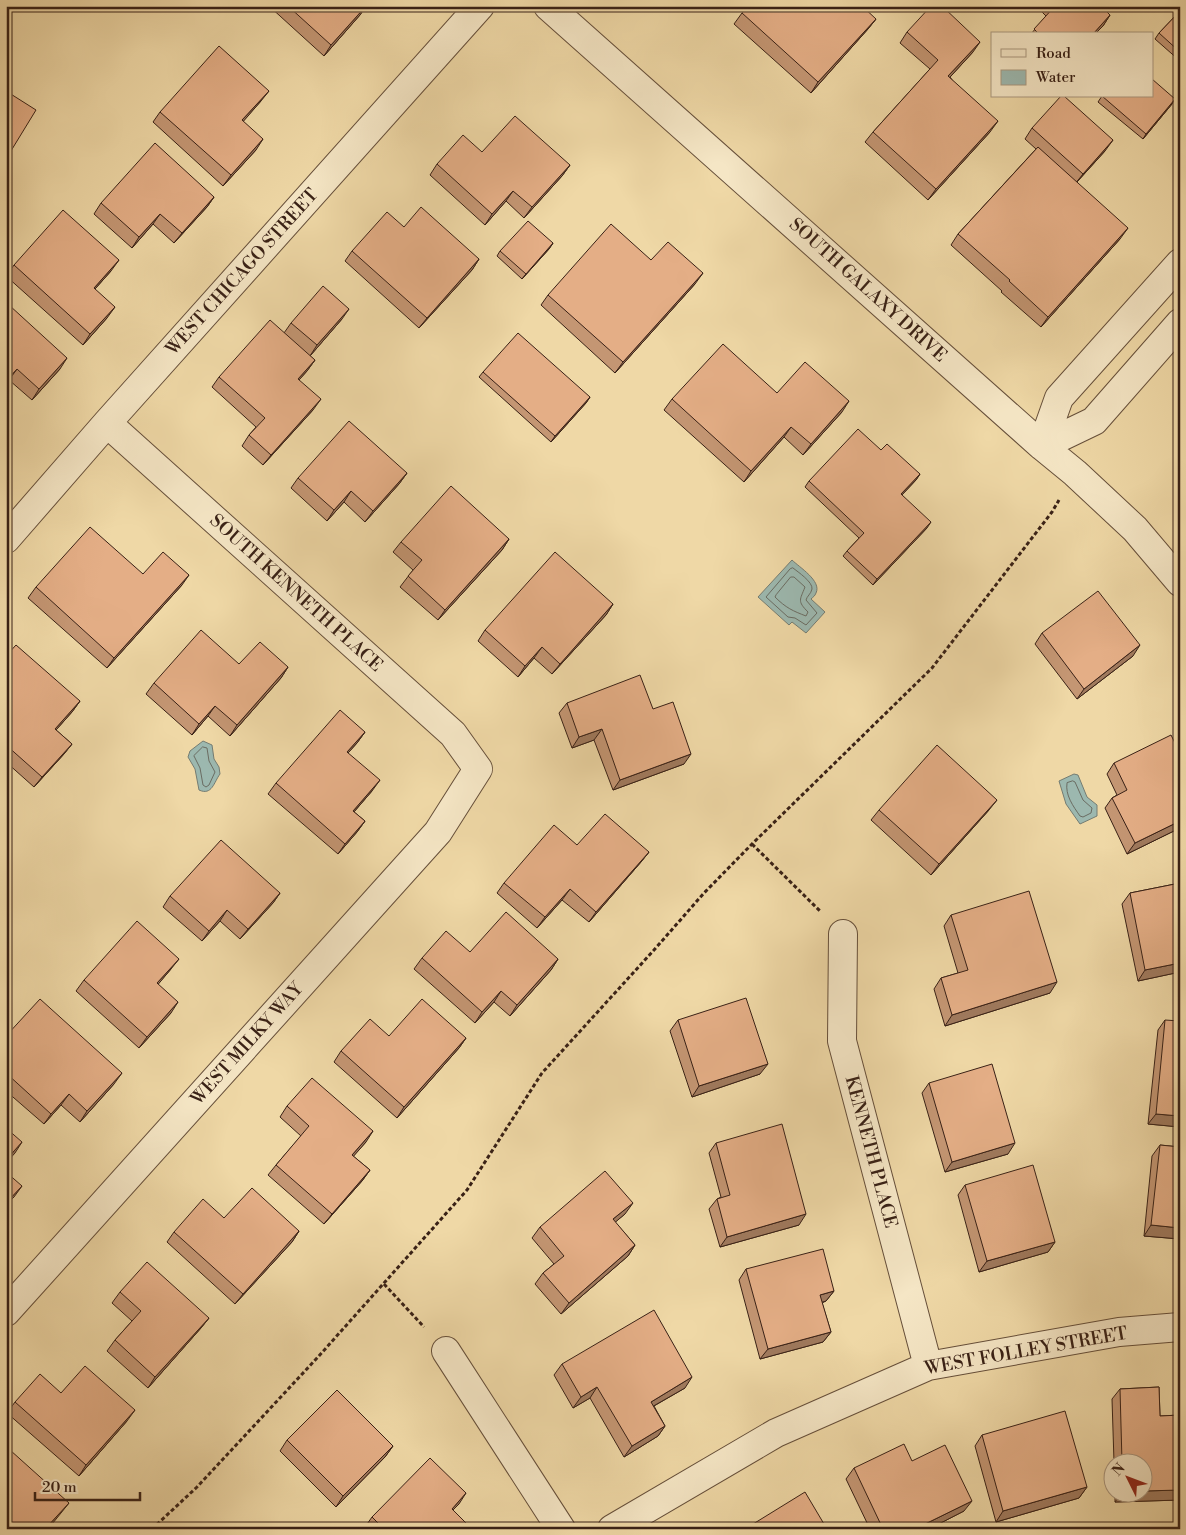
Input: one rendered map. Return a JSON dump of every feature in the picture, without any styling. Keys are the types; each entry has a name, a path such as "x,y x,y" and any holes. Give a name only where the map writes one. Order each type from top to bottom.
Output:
{"street":[{"name":"WEST CHICAGO STREET","path":"6,539 107,423 480,6"},
{"name":"SOUTH GALAXY DRIVE","path":"548,6 1074,473 1136,530 1180,582"},
{"path":"1042,446 1059,398 1180,264"},
{"path":"1042,446 1094,422 1180,323"},
{"name":"SOUTH KENNETH PLACE","path":"107,423 453,734 478,769"},
{"name":"WEST MILKY WAY","path":"6,1312 438,832 478,769"},
{"name":"KENNETH PLACE","path":"843,934 842,1041 928,1366"},
{"name":"WEST FOLLEY STREET","path":"612,1529 776,1433 928,1366 1118,1332 1180,1327"},
{"path":"446,1351 561,1529"}],"path":[{"path":"152,1529 210,1472 318,1357 467,1190 542,1073 704,893 932,668 1052,512 1074,473"},
{"path":"752,844 843,934"},
{"path":"384,1284 446,1351"}],"water":[{"path":"792,560 813,579 817,588 816,594 811,599 825,612 806,633 792,622 789,625 758,597"},
{"path":"203,741 212,745 214,759 219,767 220,774 210,790 207,791 199,790 195,769 188,757 190,751"},
{"path":"1074,774 1078,775 1087,797 1097,805 1097,816 1080,824 1066,804 1059,781"}],"building":[{"path":"288,6 366,6 331,45"},
{"path":"748,6 862,6 876,19 818,82 742,13"},
{"path":"931,6 942,6 980,42 948,76 998,121 936,189 873,132 938,60 907,32"},
{"path":"1055,6 1101,6 1110,15 1095,32 1037,32 1034,29"},
{"path":"1180,11 1180,52 1159,33"},
{"path":"219,46 269,91 242,120 263,139 231,175 160,112"},
{"path":"1154,81 1175,99 1146,134 1104,98 1154,98"},
{"path":"6,91 36,110 6,159"},
{"path":"1059,98 1066,98 1113,140 1083,174 1032,128"},
{"path":"515,116 570,165 532,207 513,191 492,214 437,164 463,135 482,152"},
{"path":"155,143 214,197 182,233 160,214 139,237 101,203"},
{"path":"1038,147 1128,228 1048,317 958,234"},
{"path":"421,207 479,259 427,318 352,251 387,212 404,227"},
{"path":"63,210 119,260 94,288 115,307 90,334 14,265"},
{"path":"528,221 553,243 526,274 500,251"},
{"path":"611,224 651,260 668,242 703,273 623,362 548,295"},
{"path":"323,286 349,309 317,345 291,323"},
{"path":"9,305 67,358 39,389 17,369 6,381 6,308"},
{"path":"270,320 315,360 298,379 321,399 271,455 249,435 265,418 219,377"},
{"path":"518,333 590,397 555,436 483,372"},
{"path":"723,344 777,393 805,362 849,401 811,444 791,427 751,471 672,399"},
{"path":"349,421 407,473 373,511 351,491 334,510 298,478"},
{"path":"858,429 881,450 887,444 920,474 901,494 931,522 877,579 847,551 864,533 809,481"},
{"path":"451,486 509,539 445,610 408,576 422,560 401,542"},
{"path":"90,527 143,574 163,552 189,575 114,658 36,587"},
{"path":"555,552 613,604 560,664 542,647 525,666 485,630"},
{"path":"1098,591 1140,645 1084,689 1042,633"},
{"path":"201,630 239,664 260,642 288,667 237,725 215,706 199,724 154,683"},
{"path":"16,645 80,701 55,729 72,744 42,777 6,745 6,701 9,698 6,695 6,656"},
{"path":"640,675 653,709 673,702 691,754 620,780 602,729 579,737 567,703"},
{"path":"340,710 365,732 347,752 380,780 353,811 365,821 345,844 276,783"},
{"path":"1171,735 1180,753 1180,821 1135,843 1112,798 1127,790 1114,763"},
{"path":"937,745 997,800 939,864 879,810"},
{"path":"6,807 11,811 6,816"},
{"path":"605,814 649,852 596,912 570,889 545,917 504,883 554,825 577,845"},
{"path":"221,840 280,893 248,929 227,910 209,931 170,896"},
{"path":"1180,883 1180,963 1145,970 1130,893"},
{"path":"1029,891 1057,982 952,1015 941,978 968,970 951,915"},
{"path":"506,912 558,959 517,1005 501,991 482,1012 422,958 446,931 470,952"},
{"path":"137,921 179,959 157,983 178,1002 147,1037 84,980"},
{"path":"746,998 768,1064 699,1086 678,1020"},
{"path":"40,999 122,1073 87,1111 69,1094 51,1114 6,1073 6,1036"},
{"path":"422,999 466,1038 404,1107 341,1051 370,1019 389,1036"},
{"path":"1165,1020 1180,1021 1180,1116 1156,1114"},
{"path":"992,1064 1015,1143 952,1162 929,1083"},
{"path":"312,1078 373,1131 352,1155 370,1170 332,1214 276,1165 309,1126 287,1106"},
{"path":"782,1124 806,1214 727,1237 717,1199 730,1195 716,1143"},
{"path":"6,1128 22,1142 6,1160"},
{"path":"1160,1145 1180,1147 1180,1228 1151,1225"},
{"path":"1033,1165 1055,1242 987,1261 965,1185"},
{"path":"605,1171 633,1203 613,1219 635,1245 569,1303 543,1273 564,1256 540,1227"},
{"path":"6,1172 22,1186 6,1203"},
{"path":"252,1188 299,1231 243,1294 174,1232 203,1199 224,1218"},
{"path":"823,1249 834,1291 820,1295 831,1332 768,1349 746,1269"},
{"path":"147,1262 209,1318 155,1377 115,1340 141,1311 120,1292"},
{"path":"654,1310 692,1377 651,1402 665,1426 632,1446 597,1387 581,1397 562,1364"},
{"path":"85,1366 135,1410 86,1465 15,1402 40,1374 61,1393"},
{"path":"1159,1387 1160,1416 1180,1415 1180,1490 1154,1491 1154,1452 1122,1452 1120,1389"},
{"path":"337,1390 393,1446 343,1496 287,1440"},
{"path":"1065,1411 1087,1487 1003,1511 982,1435"},
{"path":"904,1444 912,1461 945,1445 972,1501 921,1526 922,1529 883,1529 854,1468"},
{"path":"10,1450 69,1503 45,1529 6,1529 6,1455"},
{"path":"430,1458 466,1493 452,1509 471,1528 384,1529 372,1517"},
{"path":"805,1492 827,1529 745,1529"}]}
